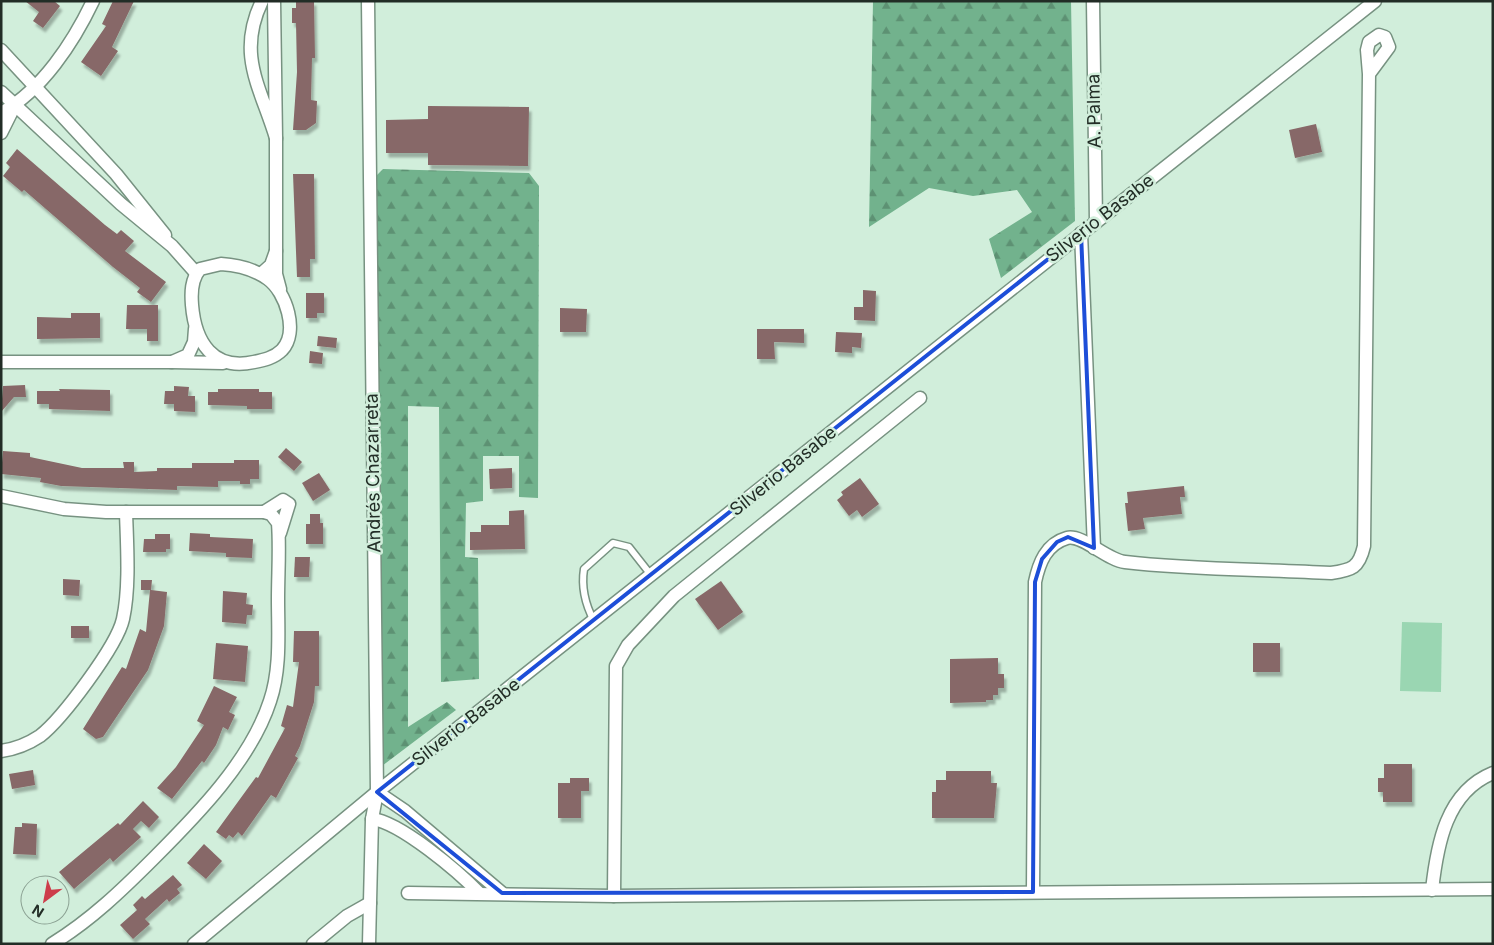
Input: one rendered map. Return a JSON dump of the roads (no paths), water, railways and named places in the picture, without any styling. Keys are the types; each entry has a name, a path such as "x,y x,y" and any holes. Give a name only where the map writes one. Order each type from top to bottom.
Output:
{"street":[{"path":"1,113 15,105 35,86 70,42 93,1"},
{"path":"262,1 252,32 251,61 257,89 276,138"},
{"path":"1,362 235,363 270,358 282,350 287,343 290,326 276,274 274,1"},
{"name":"Andrés Chazarreta","path":"368,1 377,792 372,819 369,944"},
{"name":"A. Palma","path":"1093,1 1096,222"},
{"name":"Silverio Basabe","path":"194,944 377,792 1375,1"},
{"path":"1,50 116,174 156,222 172,246 196,273"},
{"path":"1033,892 1035,582 1042,559 1049,548 1068,537 1079,539 1117,561 1330,573 1346,571 1357,566 1364,546 1369,74"},
{"path":"1,92 121,204 172,246"},
{"path":"1,133 15,105"},
{"path":"1081,233 1094,548"},
{"path":"261,274 271,265 276,251"},
{"path":"196,273 206,267 221,264 244,267 261,274 275,286 282,297"},
{"path":"172,362 188,355 194,342 195,328 192,299 196,273"},
{"path":"195,328 206,349 212,355 235,363"},
{"path":"614,896 616,666 621,654 674,596 920,398"},
{"path":"1,496 64,509 126,512 264,512 276,518 279,538 275,674 270,700 260,724 230,771 198,813 101,910 52,944"},
{"path":"264,512 278,501 283,500 290,504 279,538"},
{"path":"1,751 23,746 50,726 100,662 117,634 123,619 125,601 126,512"},
{"path":"1432,890 1436,856 1444,828 1455,804 1469,789 1493,773"},
{"path":"377,792 405,811 502,894"},
{"path":"372,819 381,820 397,827 468,882 479,893"},
{"path":"408,893 614,896 1493,889"},
{"path":"313,944 347,916 370,903"}],"lane":[{"path":"594,621 585,599 582,583 584,569 613,543 629,547 652,575"}]}
